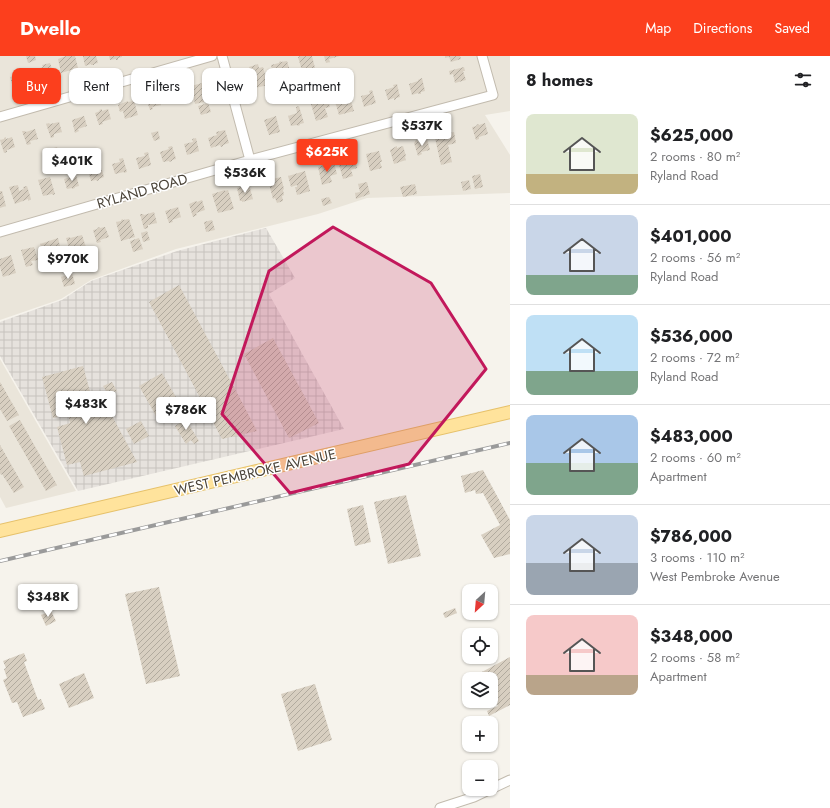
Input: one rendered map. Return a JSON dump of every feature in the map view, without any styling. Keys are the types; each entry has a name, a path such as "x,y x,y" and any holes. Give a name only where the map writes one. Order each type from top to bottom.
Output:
{"main road":[{"name":"WEST PEMBROKE AVENUE","path":"0,531 510,412"}],"street":[{"path":"0,117 212,56"},
{"path":"222,56 250,160"},
{"name":"RYLAND ROAD","path":"0,232 250,160 493,95 482,56"},
{"path":"440,808 474,798 510,780"}],"highlighted area":[{"path":"333,227 431,283 486,369 409,464 290,493 222,414 269,271"}],"shaded area":[{"path":"0,56 510,56 510,111 485,115 510,155 510,193 367,198 318,214 176,249 91,280 61,299 0,320"},
{"path":"266,228 295,278 269,294 344,429 78,491 0,356 0,322 62,300 91,281 177,251"},
{"path":"0,359 76,491 6,508 0,497"}],"building":[{"path":"26,56 35,56 36,60 28,63"},
{"path":"66,56 75,56 78,68 69,68 69,71 61,73 58,59"},
{"path":"83,56 96,56 98,63 85,66"},
{"path":"109,56 122,57 118,58 118,60 110,60"},
{"path":"312,56 315,68 301,68 298,57"},
{"path":"324,56 340,56 329,59 330,62 326,63"},
{"path":"445,56 460,56 461,59 451,62 449,57 445,58"},
{"path":"287,61 289,68 272,68 271,65"},
{"path":"50,63 52,68 40,68 43,67 42,65"},
{"path":"258,64 259,68 263,67 265,74 265,86 257,88 257,68 249,67"},
{"path":"464,67 465,71 463,71 466,80 455,83 453,74 450,75 449,71"},
{"path":"422,78 425,91 421,92 421,94 418,93 412,95 409,84"},
{"path":"202,83 202,102 195,104 194,85"},
{"path":"397,84 400,97 394,100 394,98 388,100 385,90 394,87 393,85"},
{"path":"372,90 376,103 364,107 361,96 370,94 369,91"},
{"path":"128,101 131,102 131,104 135,104 138,115 125,119 123,111 120,112 118,105"},
{"path":"148,104 161,104 152,107 153,109 150,110"},
{"path":"208,104 211,112 201,115 198,106"},
{"path":"311,104 329,104 330,107 325,108 328,117 316,121"},
{"path":"336,104 352,104 354,111 339,115"},
{"path":"299,106 304,123 298,126 291,126 288,116 297,113 296,107"},
{"path":"102,109 102,111 108,109 111,119 102,122 103,124 99,125 95,113"},
{"path":"84,116 87,126 78,129 79,131 75,133 72,120"},
{"path":"276,116 280,132 269,135 264,120"},
{"path":"59,122 62,132 54,134 54,137 51,138 46,124"},
{"path":"485,123 488,134 479,137 479,139 476,140 472,127"},
{"path":"35,129 38,139 30,141 31,144 27,145 22,131 26,132"},
{"path":"225,130 229,143 221,147 220,145 211,148 208,138 217,135 216,132"},
{"path":"158,131 160,139 154,141 151,133"},
{"path":"454,132 456,143 448,145 452,162 441,165 435,138 441,137 440,134 443,133"},
{"path":"6,137 6,139 12,137 15,147 4,153 0,140"},
{"path":"196,138 199,151 187,155 184,144 193,142 192,139"},
{"path":"427,139 430,150 421,152 422,154 418,156 414,143 415,141 417,140 418,142"},
{"path":"172,146 176,159 169,162 163,162 160,152 169,149 168,147"},
{"path":"397,146 397,148 403,146 406,160 394,164 390,150"},
{"path":"57,147 60,156 52,158 50,149"},
{"path":"379,151 382,168 370,171 366,154"},
{"path":"148,152 151,165 139,169 136,158 145,156 144,153"},
{"path":"355,157 357,168 351,170 353,176 343,179 338,161"},
{"path":"123,158 127,172 115,174 112,164 120,162 119,159"},
{"path":"51,160 54,168 46,170 44,162"},
{"path":"334,163 337,174 330,176 332,182 322,185 318,167"},
{"path":"100,164 104,177 97,181 91,181 88,170 96,168 95,165"},
{"path":"305,171 310,191 297,195 295,187 297,187 297,185 291,187 288,176"},
{"path":"480,174 483,187 475,189 472,176"},
{"path":"76,175 79,186 72,189 67,189 64,179"},
{"path":"50,177 55,194 43,196 38,180"},
{"path":"281,177 284,195 282,196 283,201 277,203 275,198 273,199 268,180"},
{"path":"469,180 471,189 463,191 461,182"},
{"path":"367,182 370,194 356,199 355,193 360,192 358,184"},
{"path":"415,184 417,194 403,197 400,187"},
{"path":"18,185 19,191 24,189 23,187 27,186 31,199 15,204 9,187"},
{"path":"249,185 253,199 242,202 240,201 237,188"},
{"path":"228,190 234,209 218,213 212,194"},
{"path":"0,191 2,191 6,206 0,208"},
{"path":"329,197 332,203 323,206 321,199"},
{"path":"202,200 205,210 196,213 197,215 193,217 189,204"},
{"path":"178,207 181,217 172,220 173,222 169,223 165,211"},
{"path":"154,212 157,223 148,225 148,228 144,229 140,214 144,215"},
{"path":"123,219 129,219 135,237 121,241 116,222"},
{"path":"212,220 215,230 206,232 204,222"},
{"path":"100,227 105,227 109,237 100,240 101,242 97,243 93,230"},
{"path":"147,231 150,240 143,242 141,233"},
{"path":"82,235 87,250 71,255 66,238"},
{"path":"58,238 61,250 52,253 54,261 46,263 40,244"},
{"path":"139,238 143,249 133,252 130,241"},
{"path":"34,247 38,260 31,261 33,265 26,267 21,250"},
{"path":"11,255 16,273 3,277 0,267 0,259"},
{"path":"93,255 96,268 86,271 83,258"},
{"path":"72,273 75,284 64,287 61,277"},
{"path":"179,285 257,431 222,439 149,302"},
{"path":"273,338 319,423 289,438 244,354"},
{"path":"83,366 94,406 105,403 137,462 84,476 80,462 67,465 57,427 70,423 68,414 53,418 42,377"},
{"path":"162,373 183,409 160,423 139,386"},
{"path":"0,382 19,415 7,421 0,409"},
{"path":"112,382 117,391 108,395 103,386"},
{"path":"183,415 199,441 194,444 191,440 186,444 175,426 180,423 177,418"},
{"path":"20,420 57,485 46,491 9,426"},
{"path":"141,421 149,436 134,444 126,429"},
{"path":"0,445 24,487 14,493 0,473"},
{"path":"483,470 510,520 510,554 494,558 481,535 500,525 483,493 476,494 475,490 465,493 461,476"},
{"path":"406,495 421,556 388,564 374,502"},
{"path":"363,505 371,542 355,546 347,509"},
{"path":"159,587 180,676 146,684 125,594"},
{"path":"455,608 457,613 445,618 443,613"},
{"path":"51,611 56,621 46,626 41,615"},
{"path":"24,653 27,661 24,662 38,700 41,699 45,709 23,717 17,702 12,703 3,680 7,678 4,669 6,668 3,661"},
{"path":"510,657 510,705 489,716 487,711 498,708 498,672 482,672"},
{"path":"84,673 94,698 69,708 59,684"},
{"path":"315,684 332,740 298,751 281,694"}],"railway":[{"path":"0,561 510,443"}]}
